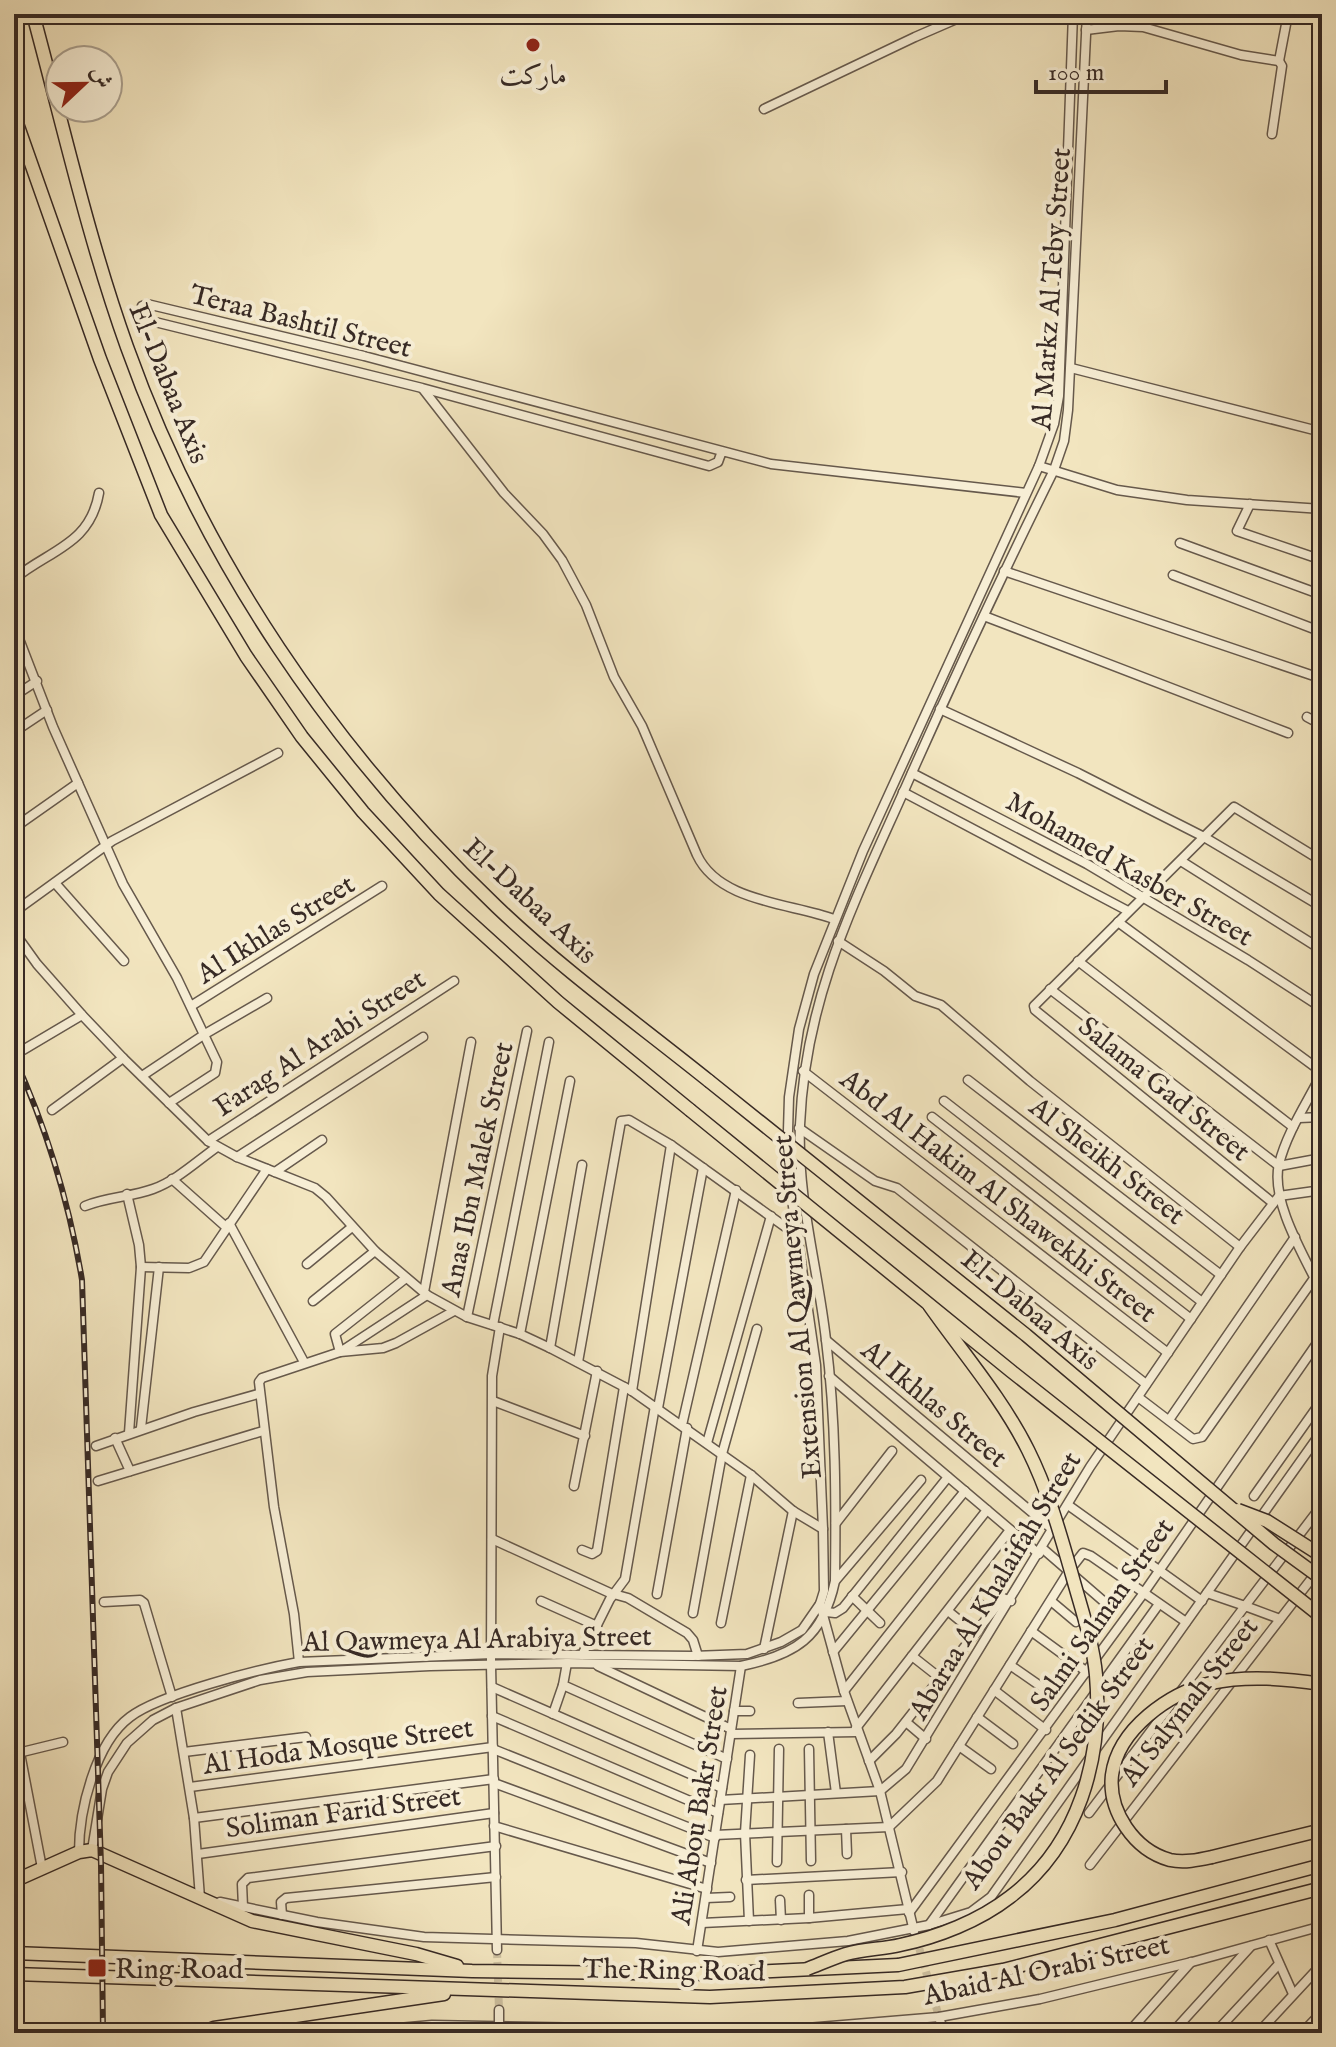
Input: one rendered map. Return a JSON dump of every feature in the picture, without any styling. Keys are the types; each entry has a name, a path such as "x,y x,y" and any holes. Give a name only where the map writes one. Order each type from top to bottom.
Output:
{"highway":[{"name":"El-Dabaa Axis","path":"33,14 101,271 127,349 158,424 204,522 272,640 387,794 461,872 537,944 1014,1325 1231,1509 1322,1579"},
{"name":"El-Dabaa Axis","path":"16,121 105,372 161,515 254,667 311,748 363,812 439,894 558,1002 929,1305 1322,1617"},
{"path":"807,1969 847,1954 937,1935 968,1922 1011,1897 1049,1858 1069,1829 1091,1767 1097,1716 1095,1673 1049,1499 1012,1421 929,1305"},
{"path":"1231,1509 1267,1521 1322,1556"},
{"path":"1322,1684 1265,1678 1210,1683 1165,1703 1129,1736 1112,1773 1114,1802 1129,1832 1144,1847 1170,1860 1186,1862 1212,1857 1322,1830"},
{"path":"16,1879 85,1851 252,1921 416,1954 472,1971"},
{"name":"The Ring Road","path":"14,1953 472,1971 709,1974 898,1965 1115,1920 1322,1865"},
{"name":"The Ring Road","path":"14,1974 710,1997 905,1987 1003,1970 1322,1888"},
{"path":"202,2033 214,2028 484,1989"}],"street":[{"path":"764,109 968,14"},
{"name":"Al Markz Al Teby Street","path":"911,745 1039,466 1054,424 1059,396 1073,14"},
{"name":"Al Markz Al Teby Street","path":"912,773 1004,571 1054,470 1067,426 1087,14"},
{"path":"1272,134 1282,66 1279,61 1288,14"},
{"path":"1086,30 1143,27 1241,55 1279,61"},
{"path":"1071,75 1084,76"},
{"name":"Teraa Bashtil Street","path":"722,451 718,462 709,466 422,388 147,320 143,316 142,306 147,304 364,356 722,451 801,468 1026,493"},
{"path":"1071,368 1322,432"},
{"path":"422,388 562,560 586,605 614,677 642,726 707,872 737,892 834,919"},
{"path":"1039,466 1117,490 1187,500 1322,509"},
{"path":"14,579 77,538 94,513 99,493"},
{"path":"1250,504 1238,531 1322,560"},
{"path":"1180,543 1322,595"},
{"path":"1004,571 1314,676"},
{"path":"1173,575 1322,632"},
{"path":"984,616 1288,733"},
{"path":"14,626 78,783 130,899 191,1006 217,1062 217,1070 169,1103"},
{"path":"14,696 37,681"},
{"path":"940,709 1078,773 1204,837 1322,907"},
{"path":"14,732 47,710"},
{"path":"1307,717 1322,725"},
{"name":"Extension Al Qawmeya Street","path":"911,745 834,919 803,1009 789,1097 787,1165 816,1365 823,1611 847,1701 880,1791 914,1929"},
{"path":"14,912 107,846 278,753"},
{"name":"Extension Al Qawmeya Street","path":"823,1611 835,1581 833,1423 826,1340 801,1187 799,1128 803,1071 817,1004 838,941 912,773"},
{"name":"Mohamed Kasber Street","path":"912,773 1087,864 1322,1008"},
{"path":"14,828 78,783"},
{"path":"903,792 1128,911"},
{"path":"1322,861 1234,807 1050,989 1279,1166 1322,1158"},
{"path":"1181,861 1322,950"},
{"path":"55,883 124,961"},
{"name":"Al Ikhlas Street","path":"191,1006 382,886"},
{"path":"1118,922 1321,1077 1293,1127 1279,1166 1276,1200 1322,1293"},
{"path":"14,932 37,964 82,1015 212,1144 315,1188 375,1251 426,1293 454,1311 520,1334 628,1389 751,1475 793,1511 823,1529"},
{"path":"838,941 915,996 941,1005 1030,1081 1240,1247"},
{"path":"1078,961 1293,1127"},
{"name":"Farag Al Arabi Street","path":"85,1206 151,1190 172,1179 212,1144 454,981"},
{"name":"Salama Gad Street","path":"1050,989 1034,1005 1035,1010 1276,1200"},
{"path":"142,1076 267,998"},
{"path":"23,1050 82,1015"},
{"name":"Anas Ibn Malek Street","path":"467,1317 527,1031"},
{"path":"237,1157 423,1037"},
{"path":"340,1352 426,1293 471,1042"},
{"path":"497,1945 491,1665 494,1354 549,1042"},
{"path":"52,1110 123,1058"},
{"name":"Abd Al Hakim Al Shawekhi Street","path":"803,1071 1168,1353"},
{"name":"Al Sheikh Street","path":"968,1080 1221,1275"},
{"path":"520,1334 570,1081"},
{"path":"944,1101 1202,1302"},
{"path":"932,1117 1191,1319"},
{"path":"1299,1118 1322,1117"},
{"path":"578,1362 619,1124 624,1119 671,1145 809,1244"},
{"path":"799,1128 875,1181 897,1188 1146,1384"},
{"path":"141,1267 196,1267 204,1262 227,1225 271,1170 322,1140"},
{"path":"582,1550 592,1554 597,1551 671,1145"},
{"path":"550,1348 582,1165"},
{"path":"578,1663 625,1579 703,1168"},
{"path":"172,1179 227,1225 304,1362"},
{"path":"657,1594 684,1426 736,1190"},
{"path":"1276,1200 1322,1190"},
{"path":"127,1194 141,1267 129,1433"},
{"name":"Abaraa Al Khalaifah Street","path":"880,1791 906,1769 1146,1384 1276,1200"},
{"path":"707,1443 771,1216"},
{"path":"307,1264 352,1227"},
{"path":"1169,1420 1295,1237"},
{"path":"313,1301 375,1251"},
{"path":"141,1428 159,1267"},
{"path":"1138,1397 1193,1439 1202,1437 1315,1277"},
{"path":"340,1352 335,1334 406,1278"},
{"path":"299,1662 263,1431 259,1382 262,1378 304,1362 340,1352 383,1348 454,1311"},
{"path":"693,1613 722,1454 757,1329"},
{"name":"Salmi Salman Street","path":"909,1911 1046,1730 1322,1336"},
{"name":"Al Ikhlas Street","path":"826,1340 1053,1530"},
{"path":"574,1486 597,1371"},
{"path":"828,1375 1010,1530 1069,1571 1109,1606"},
{"path":"96,1446 141,1428 258,1394"},
{"path":"1254,1496 1322,1400"},
{"path":"493,1401 585,1436"},
{"path":"98,1481 263,1431"},
{"name":"Abou Bakr Al Sedik Street","path":"200,1898 282,1915 497,1945 636,1943 718,1952 848,1941 914,1929 971,1912 991,1897 1322,1431"},
{"path":"115,1438 130,1471"},
{"path":"836,1524 892,1451"},
{"path":"721,1623 751,1475"},
{"path":"823,1611 840,1610 948,1477"},
{"path":"835,1581 921,1480"},
{"path":"833,1652 965,1491"},
{"path":"1068,1505 1160,1571 1204,1597 1245,1606 1280,1619"},
{"path":"1089,1813 1322,1505"},
{"path":"844,1691 987,1510"},
{"path":"764,1649 793,1511"},
{"path":"594,1664 731,1731 857,1730 1010,1530"},
{"path":"492,1539 628,1598 687,1633 698,1656"},
{"path":"493,1748 715,1836 889,1827 930,1789 1081,1555 1087,1553 1186,1622"},
{"name":"Al Salymah Street","path":"1090,1865 1322,1565"},
{"path":"852,1596 880,1623"},
{"path":"869,1761 906,1722 1004,1597 1011,1601"},
{"path":"104,1602 140,1600 147,1608 172,1697"},
{"path":"541,1601 597,1626"},
{"path":"976,1601 991,1613"},
{"path":"1051,1601 1076,1622"},
{"path":"929,1925 1159,1604"},
{"name":"Al Qawmeya Al Arabiya Street","path":"85,1851 79,1837 91,1784 103,1751 119,1727 131,1716 172,1697 299,1662 492,1654 747,1654 802,1630 823,1611"},
{"name":"Al Qawmeya Al Arabiya Street","path":"85,1851 102,1789 116,1757 139,1730 176,1708 247,1684 291,1674 491,1665 741,1666 765,1661 808,1640 823,1611"},
{"path":"948,1611 975,1633"},
{"path":"1031,1631 1087,1672"},
{"path":"912,1656 940,1678"},
{"path":"553,1714 567,1663"},
{"path":"1010,1665 1046,1690"},
{"name":"Ali Abou Bakr Street","path":"697,1951 741,1666"},
{"path":"563,1685 727,1759"},
{"path":"492,1687 722,1788"},
{"path":"994,1690 1046,1730"},
{"path":"798,1703 847,1701"},
{"path":"176,1708 194,1818 200,1898"},
{"path":"734,1711 750,1711"},
{"path":"492,1716 718,1813"},
{"path":"977,1717 1013,1744"},
{"path":"906,1722 926,1739"},
{"path":"828,1732 836,1793"},
{"path":"184,1752 306,1737"},
{"path":"42,1868 17,1754 63,1742"},
{"path":"959,1746 991,1769"},
{"name":"Al Hoda Mosque Street","path":"190,1787 493,1748"},
{"path":"777,1862 779,1749"},
{"path":"809,1749 811,1861"},
{"path":"749,1921 745,1833 750,1755"},
{"path":"194,1818 494,1781 711,1863"},
{"path":"720,1800 880,1791"},
{"name":"Soliman Farid Street","path":"198,1854 494,1813"},
{"path":"494,1826 706,1894 730,1897"},
{"path":"846,1829 847,1854"},
{"path":"243,1907 242,1884 248,1878 496,1846"},
{"path":"746,1880 902,1872"},
{"path":"282,1915 281,1902 286,1898 496,1877"},
{"path":"809,1895 809,1918"},
{"path":"780,1900 781,1920"},
{"path":"702,1923 909,1911"},
{"name":"Abaid Al Orabi Street","path":"343,2033 432,2025 499,2029 824,2029 939,2017 1040,1999 1322,1926"},
{"path":"1269,1940 1293,1994"},
{"path":"1172,2033 1252,1945"},
{"path":"1128,2033 1192,1962"},
{"path":"1215,2033 1279,1964"},
{"path":"1258,2033 1322,1964"},
{"path":"499,2010 499,2029"},
{"path":"1302,2033 1322,2012"},
{"path":"939,2017 944,2033"}],"tunnel":[{"path":"916,1937 939,2017"},
{"path":"497,1950 499,2010"}],"railway":[{"path":"14,1057 56,1166 82,1280 101,1865 103,2033"}],"place":[{"name":"ماركت","path":"533,45"},
{"name":"Ring Road","path":"97,1968"}]}
